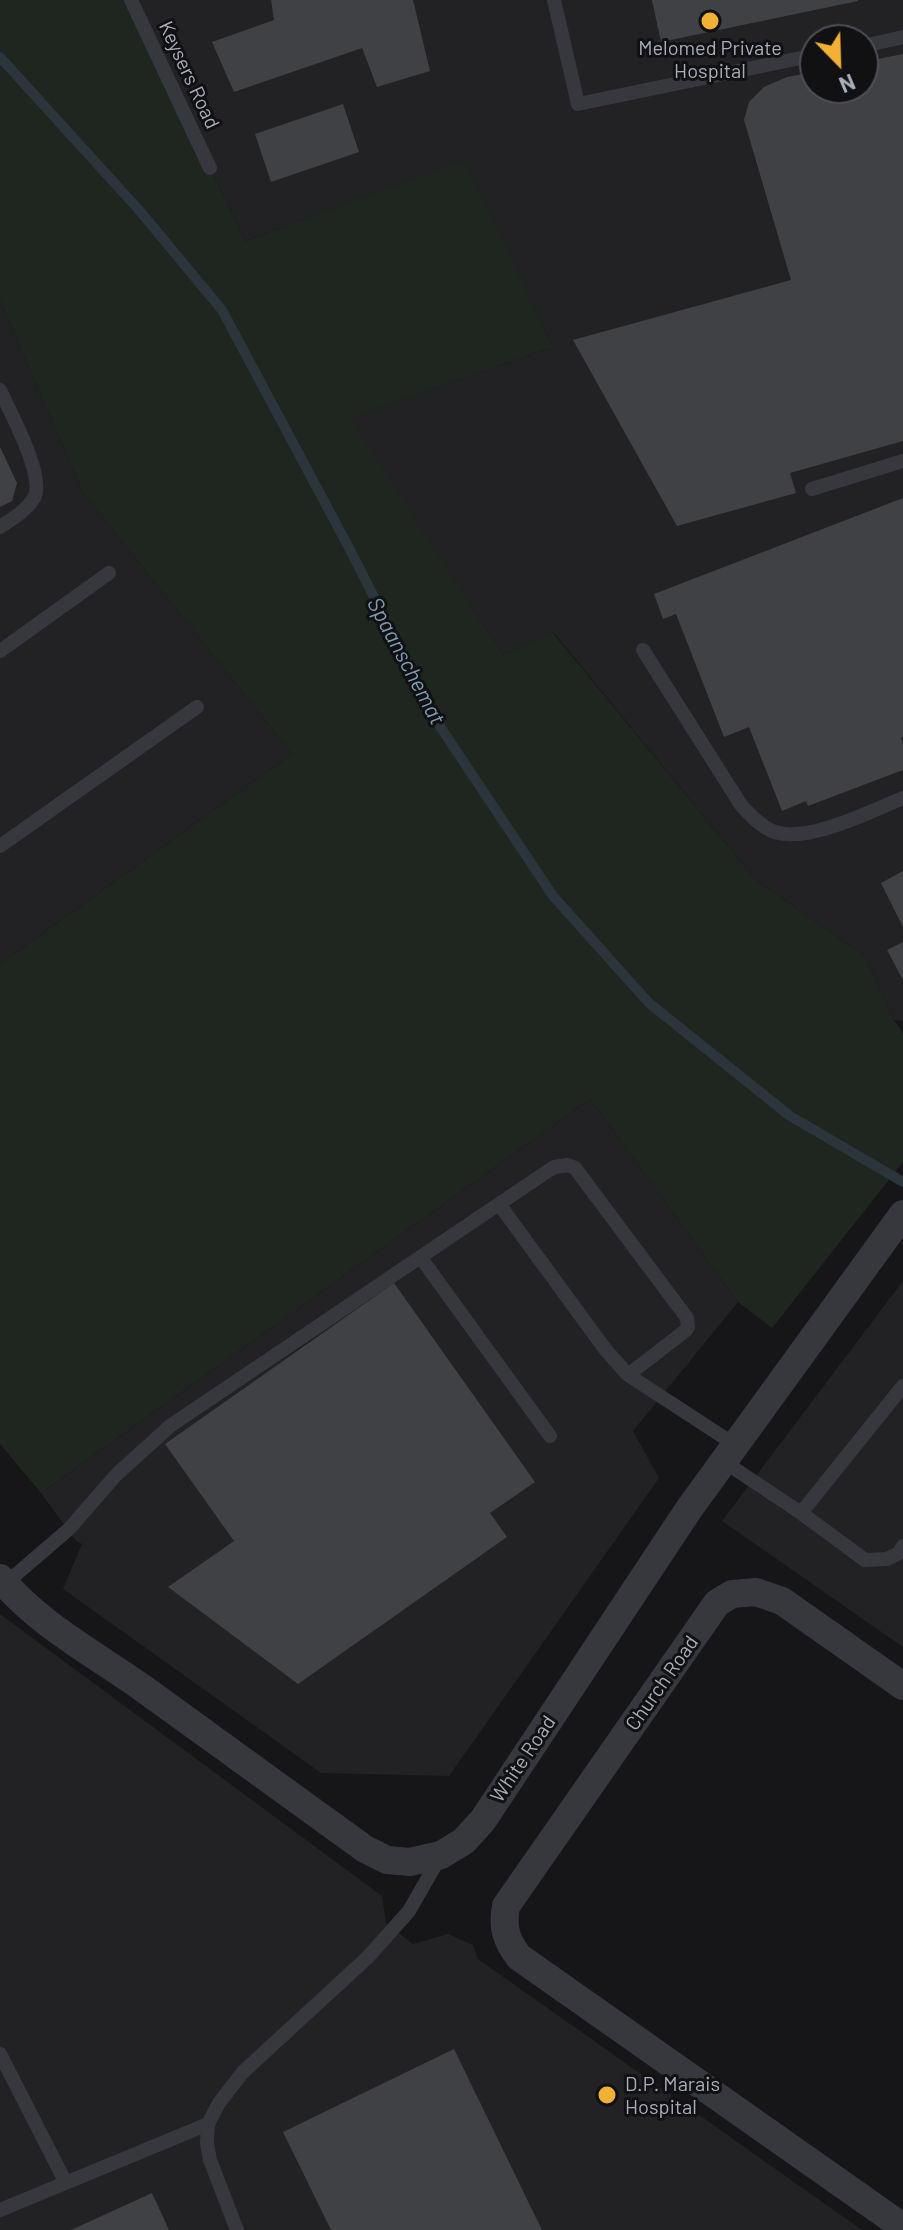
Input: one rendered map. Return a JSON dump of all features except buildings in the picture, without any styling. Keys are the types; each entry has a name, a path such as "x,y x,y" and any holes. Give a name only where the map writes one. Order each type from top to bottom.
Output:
{"street":[{"name":"White Road","path":"2,1581 63,1634 365,1849 387,1860 410,1862 441,1855 464,1841 483,1820 680,1522 903,1214"},
{"name":"Church Road","path":"903,1686 782,1601 756,1592 732,1594 717,1603 506,1906 503,1921 510,1946 519,1957 903,2227"}],"lane":[{"name":"Keysers Road","path":"131,0 210,168"},
{"path":"554,0 578,104 799,58"},
{"path":"879,42 903,37"},
{"path":"0,390 30,454 36,476 36,495 25,510 0,527"},
{"path":"812,489 903,461"},
{"path":"0,651 109,573"},
{"path":"643,650 741,805 753,818 775,832 798,835 818,831 903,798"},
{"path":"0,846 197,707"},
{"path":"2,1581 69,1529 116,1475 170,1426 554,1167 568,1165 575,1168 687,1318 685,1331 628,1375"},
{"path":"499,1204 605,1349 628,1375 865,1560 887,1559 899,1553 903,1546"},
{"path":"421,1258 550,1436"},
{"path":"801,1513 903,1386"},
{"path":"237,2230 210,2160 207,2143 208,2124 219,2103 243,2072 368,1957 409,1911 441,1855"},
{"path":"0,2054 66,2183"},
{"path":"0,2210 208,2124"}],"shaded area":[{"path":"0,0 131,0 245,241 464,160 553,347 350,418 503,655 553,633 756,880 865,956 903,1033 903,1162 772,1328 738,1302 590,1099 41,1493 0,1444 0,964 292,754 83,493 0,301"},
{"path":"131,0 903,0 903,1021 894,1020 865,956 756,880 554,633 503,655 349,418 553,347 463,161 245,241"},
{"path":"0,301 83,493 292,754 0,964"},
{"path":"590,1099 738,1302 633,1431 659,1478 449,1776 321,1773 63,1589 82,1544 76,1541 41,1493"},
{"path":"903,1281 903,1647 722,1521"},
{"path":"0,1614 382,1896 386,1923 413,1944 448,1934 473,1945 478,1959 862,2230 0,2230"}],"waterway":[{"name":"Spaanschemat","path":"0,57 139,210 222,310 441,728 553,896 649,1003 790,1116 903,1182"}],"place":[{"name":"Melomed Private Hospital","path":"710,21"},
{"name":"D.P. Marais Hospital","path":"607,2095"}]}
